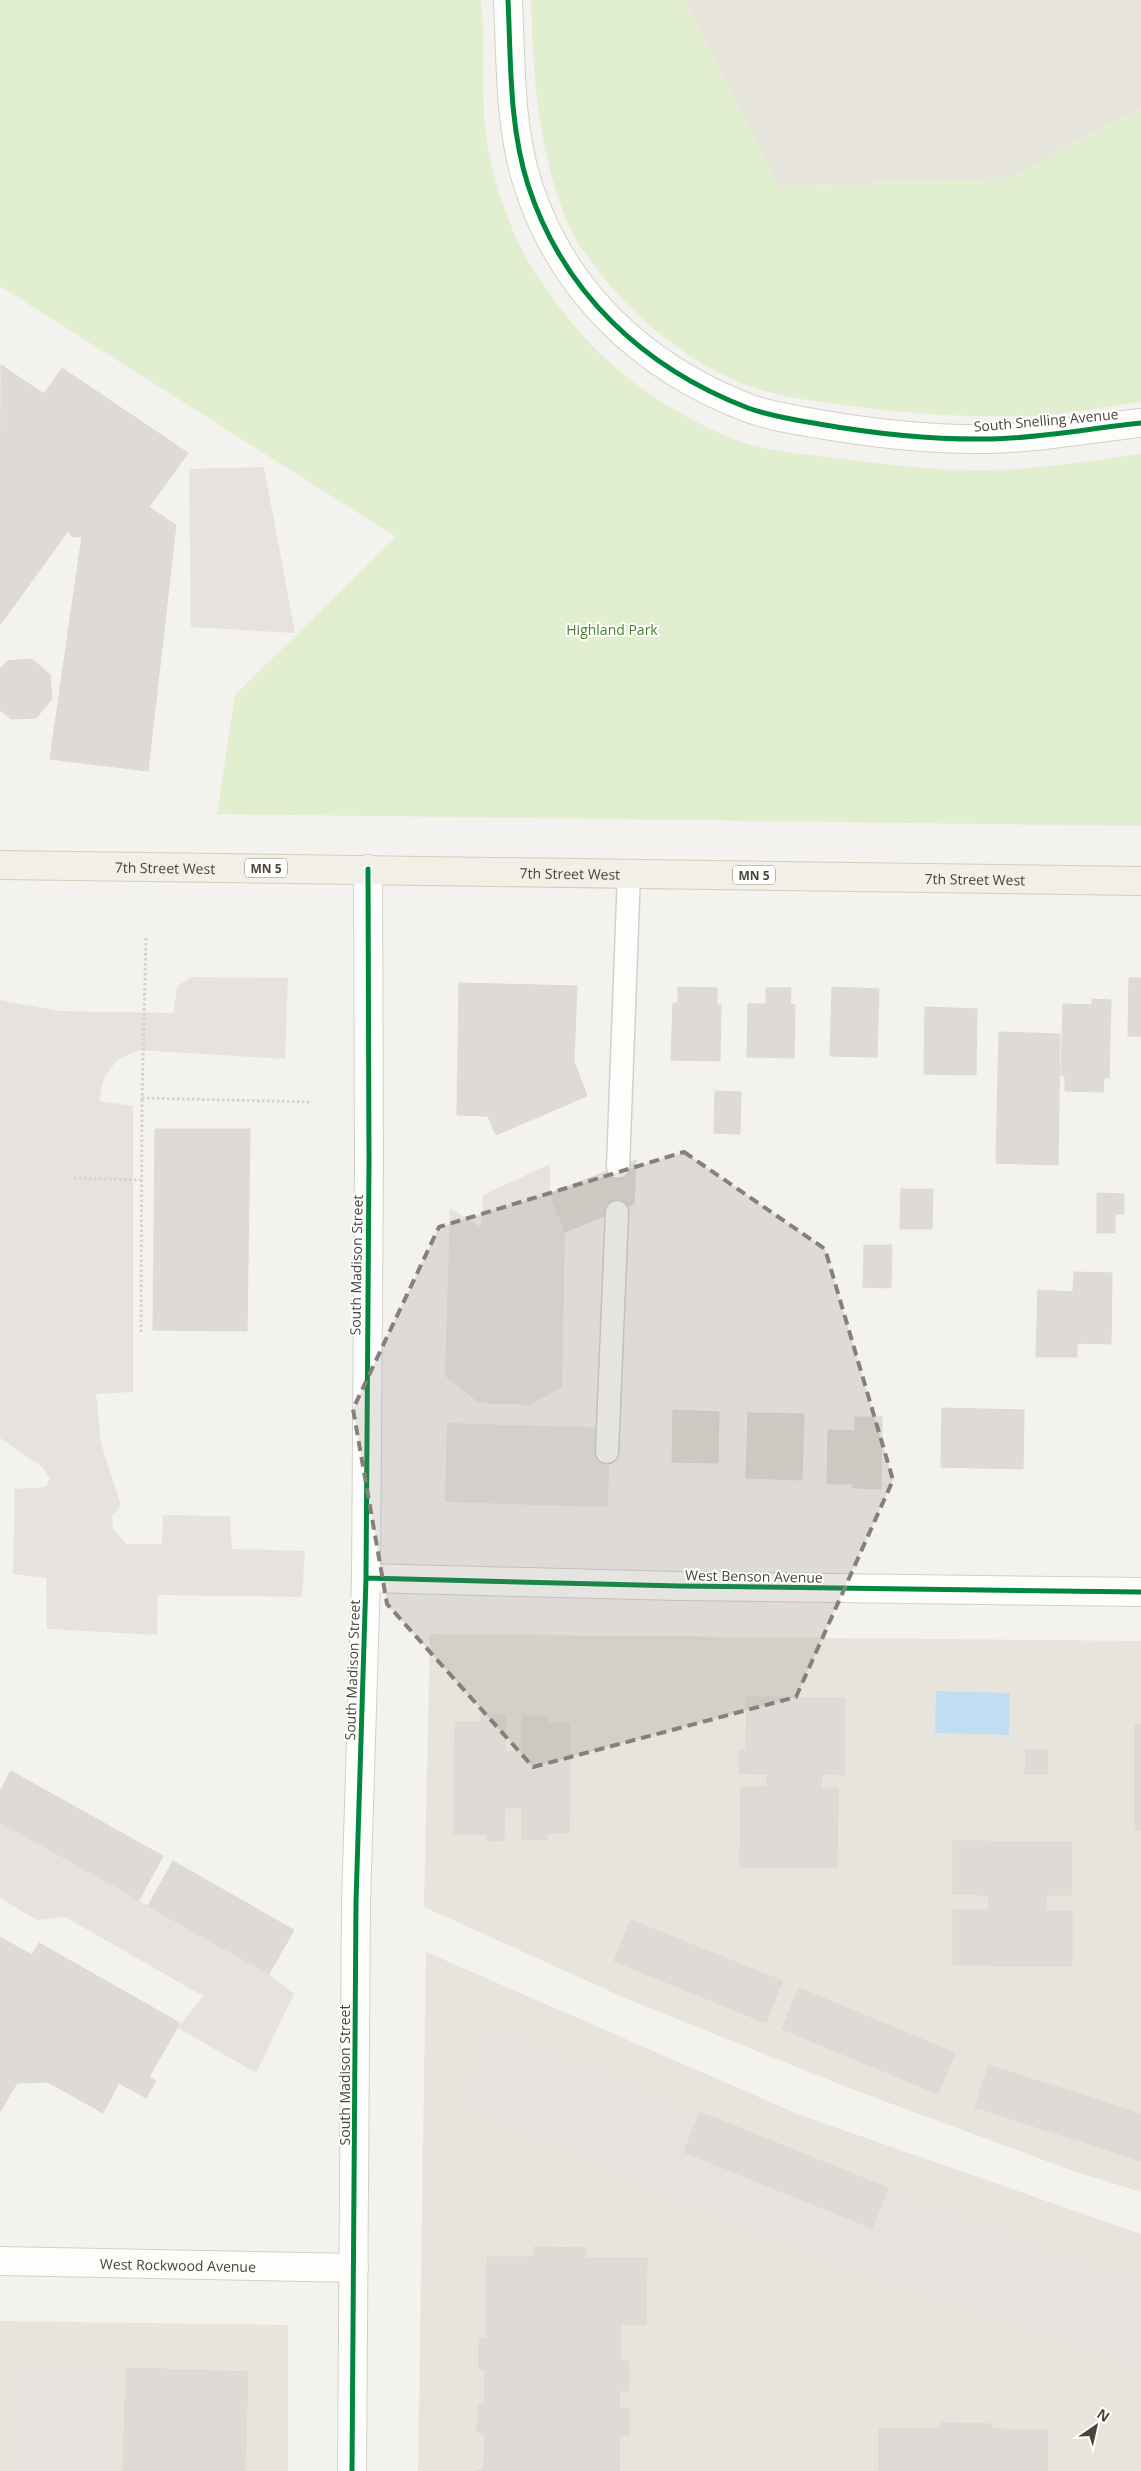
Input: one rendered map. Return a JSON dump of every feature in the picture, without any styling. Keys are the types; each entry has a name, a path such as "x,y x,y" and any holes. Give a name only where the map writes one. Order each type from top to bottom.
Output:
{"main road":[{"name":"7th Street West","path":"0,865 1141,881"}],"street":[{"name":"South Snelling Avenue","path":"508,0 517,143 528,186 546,230 567,268 591,300 621,333 662,365 705,390 750,409 859,431 923,437 993,439 1141,423"},
{"name":"South Madison Street","path":"352,2471 356,1902 366,1578 369,1161 368,869"},
{"name":"West Benson Avenue","path":"366,1578 678,1586 1141,1592"},
{"name":"West Rockwood Avenue","path":"0,2261 354,2268"}],"lane":[{"path":"618,1167 629,873"},
{"path":"607,1452 617,1212"}],"path":[{"path":"141,1332 142,1098 146,938"},
{"path":"142,1098 312,1102"},
{"path":"74,1178 142,1180"}],"highlighted area":[{"path":"684,1152 825,1249 893,1480 796,1697 533,1767 387,1604 353,1409 439,1227"}],"shaded area":[{"path":"684,0 1141,0 1141,109 1007,178 780,186"},
{"path":"264,467 295,633 191,627 189,469"},
{"path":"192,977 288,978 285,1059 138,1050 117,1060 104,1078 99,1101 133,1106 133,1392 96,1394 101,1443 121,1506 112,1516 113,1529 126,1544 162,1544 163,1515 230,1516 232,1549 305,1551 302,1597 158,1595 157,1635 47,1629 46,1578 13,1574 15,1489 46,1487 50,1478 42,1467 0,1438 0,1000 59,1011 174,1013 177,986"},
{"path":"550,1164 550,1193 565,1232 562,1387 530,1405 479,1403 445,1376 450,1208 481,1227 483,1195"},
{"path":"447,1423 610,1428 608,1507 445,1502"},
{"path":"430,1634 1141,1641 1141,2192 1076,2172 846,2087 627,1999 424,1907"},
{"path":"0,1822 269,1974 294,1994 256,2073 178,2028 203,1996 65,1917 37,1920 0,1898"},
{"path":"426,1952 800,2115 1141,2234 1141,2471 418,2471"},
{"path":"489,2026 700,2112 684,2152 872,2228 888,2188 1098,2266 1141,2280 1141,2366 1077,2347 858,2272 667,2195 468,2108 474,2051"},
{"path":"0,2321 288,2325 288,2471 0,2471"},
{"path":"22,2365 116,2369 112,2471 18,2471"}],"green space":[{"name":"Highland Park","path":"0,0 481,0 484,115 487,142 497,184 515,235 541,281 581,334 599,353 639,386 683,415 731,438 769,449 796,453 890,465 965,470 1003,470 1062,465 1141,454 1141,826 217,814 235,695 396,537 0,286"},
{"path":"531,0 684,0 780,186 1007,178 1141,109 1141,402 1032,416 938,415 891,411 790,397 758,389 704,365 656,331 627,304 601,275 571,230 557,193 543,139 533,56"}],"water":[{"path":"936,1691 1010,1693 1009,1735 935,1733"}],"building":[{"path":"1,365 44,394 62,368 188,453 149,507 176,525 148,771 50,759 82,536 73,537 68,531 0,625"},
{"path":"32,659 50,675 52,699 36,718 11,719 0,710 0,669 7,661"},
{"path":"1129,978 1141,978 1141,1036 1128,1036"},
{"path":"459,983 577,986 574,1061 587,1096 496,1135 488,1116 457,1115"},
{"path":"678,987 717,988 717,1005 721,1005 720,1061 671,1060 673,1003 678,1003"},
{"path":"832,987 879,989 877,1057 830,1056"},
{"path":"766,988 791,988 790,1004 795,1005 794,1058 747,1057 748,1004 766,1004"},
{"path":"1092,999 1111,1000 1109,1078 1104,1078 1103,1092 1065,1091 1065,1076 1061,1076 1063,1004 1092,1005"},
{"path":"925,1007 977,1009 976,1075 924,1074"},
{"path":"999,1032 1060,1034 1058,1165 996,1163"},
{"path":"715,1091 741,1092 740,1134 714,1133"},
{"path":"155,1129 250,1129 247,1331 153,1330"},
{"path":"636,1160 634,1204 565,1232 550,1193"},
{"path":"901,1189 933,1189 932,1229 900,1229"},
{"path":"1097,1193 1124,1194 1124,1214 1115,1214 1115,1233 1097,1233"},
{"path":"864,1245 892,1245 891,1288 863,1287"},
{"path":"1074,1272 1112,1273 1111,1344 1077,1343 1077,1357 1036,1357 1038,1290 1073,1292"},
{"path":"942,1408 1024,1410 1023,1469 941,1467"},
{"path":"673,1410 719,1412 718,1463 672,1462"},
{"path":"748,1413 804,1414 802,1480 746,1478"},
{"path":"855,1417 882,1417 881,1489 853,1488 853,1484 827,1484 828,1430 855,1431"},
{"path":"747,1697 845,1698 844,1775 822,1774 821,1788 838,1788 837,1868 740,1867 741,1787 767,1787 767,1774 739,1773 739,1750 746,1750"},
{"path":"481,1715 506,1715 506,1751 522,1752 523,1716 547,1716 547,1723 570,1723 569,1833 547,1833 547,1840 522,1840 522,1808 505,1808 504,1840 487,1841 487,1834 454,1834 455,1722 480,1722"},
{"path":"1135,1724 1141,1724 1141,1830 1135,1830"},
{"path":"1026,1750 1048,1750 1047,1774 1025,1774"},
{"path":"11,1771 163,1856 139,1900 0,1822 0,1791"},
{"path":"953,1841 1072,1842 1071,1895 1046,1895 1046,1911 1072,1911 1072,1966 953,1965 953,1910 989,1910 989,1895 953,1894"},
{"path":"173,1861 294,1930 269,1974 148,1906"},
{"path":"631,1920 782,1981 766,2023 614,1961"},
{"path":"0,1937 32,1955 39,1943 180,2023 149,2077 156,2081 146,2098 119,2083 103,2113 48,2082 17,2083 0,2112"},
{"path":"799,1988 955,2053 938,2094 782,2029"},
{"path":"989,2065 1141,2114 1141,2161 975,2107"},
{"path":"700,2112 888,2188 872,2228 684,2152"},
{"path":"534,2247 586,2248 586,2258 647,2258 646,2325 621,2324 620,2361 629,2361 629,2391 620,2390 619,2408 629,2408 629,2435 619,2435 619,2471 476,2471 484,2470 485,2433 477,2432 478,2405 485,2405 485,2369 479,2369 479,2338 486,2338 487,2257 534,2257"},
{"path":"126,2368 248,2372 245,2471 123,2471"},
{"path":"941,2423 991,2424 991,2429 1048,2430 1047,2471 879,2471 879,2429 941,2428"}],"cycle path":[{"path":"508,0 512,94 517,140 528,185 543,224 563,260 586,292 612,322 642,348 675,371 710,391 756,411 840,428 883,433 926,437 991,439 1048,435 1141,423"},
{"path":"352,2471 356,1902 366,1578 369,1161 368,869"},
{"path":"366,1578 679,1586 1141,1592"}]}
